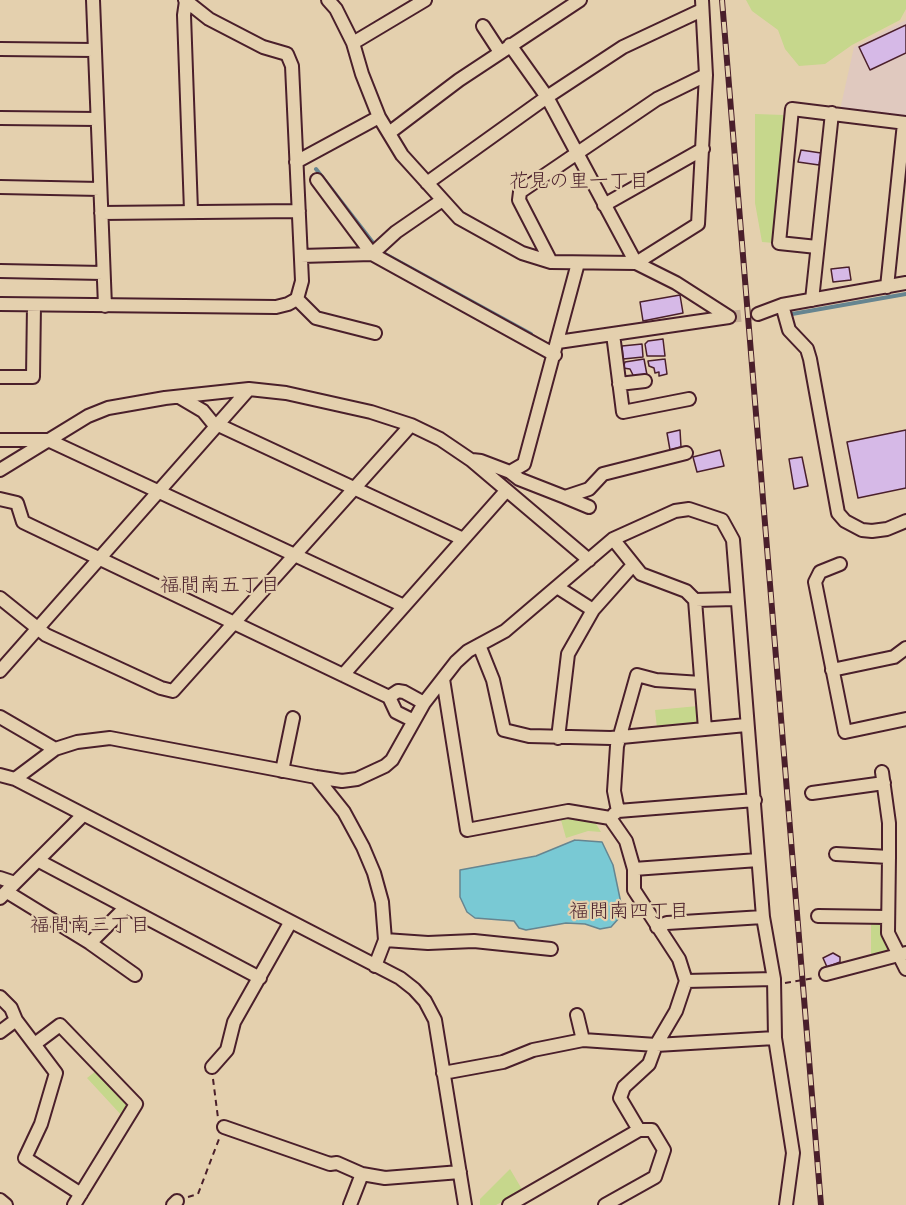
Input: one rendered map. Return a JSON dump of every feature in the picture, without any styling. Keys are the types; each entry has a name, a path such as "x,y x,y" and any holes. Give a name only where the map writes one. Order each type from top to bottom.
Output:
{"street":[{"path":"93,0 105,306"},
{"path":"328,0 336,9 353,43 362,74 380,117 402,155 441,201 459,218 522,253 551,262 636,263 676,283 729,317 558,342"},
{"path":"353,43 425,0"},
{"path":"389,133 505,49 580,0"},
{"path":"0,304 276,306 288,304 297,299 301,292 301,256 292,66 287,54 255,43 209,19 185,1"},
{"path":"185,1 191,211"},
{"path":"427,183 547,97 636,40 702,5 706,75 698,224 636,263"},
{"path":"483,26 547,97 636,263"},
{"path":"0,49 94,50"},
{"path":"551,262 519,200 520,192 657,99 706,75"},
{"path":"817,247 779,243 792,109 905,123 887,287"},
{"path":"812,300 832,113"},
{"path":"296,162 380,117"},
{"path":"0,118 97,119"},
{"path":"604,205 703,149"},
{"path":"317,180 372,254 555,355"},
{"path":"0,187 100,189"},
{"path":"301,256 372,254 396,232 441,201"},
{"path":"101,213 299,211"},
{"path":"510,472 524,464 578,263"},
{"path":"0,271 103,273"},
{"path":"758,314 782,305 906,284"},
{"path":"297,299 316,318 375,333"},
{"path":"0,377 33,377 34,304"},
{"path":"782,305 789,330 807,349 810,359 838,513 845,521 862,530 887,529 906,520"},
{"path":"613,334 623,412 690,399"},
{"path":"619,384 645,381"},
{"path":"1,668 249,389"},
{"path":"0,470 88,416 108,408 165,398 249,389 286,393 371,412 411,424 440,439 471,460 589,560"},
{"path":"181,398 218,424 463,539"},
{"path":"0,598 37,629 160,688 173,691 411,424"},
{"path":"0,440 48,440 404,606"},
{"path":"566,497 589,489 603,474 686,453"},
{"path":"471,460 481,461 510,472 519,479 589,507"},
{"path":"343,675 506,491"},
{"path":"0,499 17,503 23,522 389,697 396,712 414,721"},
{"path":"15,779 56,749 77,742 110,738 315,777 342,781 357,779 385,766 402,745 424,703 456,662 479,645 505,631 613,539 675,510 689,509 722,520 733,540 763,917 774,979 775,1038 794,1153 786,1205"},
{"path":"613,539 641,574 686,591 695,600 705,729"},
{"path":"840,564 820,572 815,582 845,732 906,719"},
{"path":"558,738 568,654 593,610 633,565"},
{"path":"557,587 593,610"},
{"path":"695,600 736,599"},
{"path":"479,645 493,680 504,730 529,736 558,738 622,736 746,725"},
{"path":"832,670 894,657 906,648"},
{"path":"639,1131 621,1098 624,1087 649,1065 656,1044 676,1011 686,981 679,959 633,890 634,869 626,841 614,814 617,746 622,736 637,675 656,680 701,683"},
{"path":"443,679 467,830 568,811 614,814 754,800"},
{"path":"389,697 398,691 404,692 424,703"},
{"path":"0,717 56,749"},
{"path":"282,771 293,718"},
{"path":"0,775 15,779 400,978 425,1001 435,1020 465,1205"},
{"path":"315,777 344,812 363,847 382,902 385,940 375,966"},
{"path":"812,793 883,778 889,823 888,933 901,954 906,969"},
{"path":"7,891 83,815"},
{"path":"836,854 889,857"},
{"path":"634,869 758,860"},
{"path":"39,861 260,978"},
{"path":"0,878 7,891 90,943 135,975"},
{"path":"90,943 126,907"},
{"path":"818,916 887,917"},
{"path":"657,927 667,923 763,917"},
{"path":"212,1067 227,1050 234,1022 290,923"},
{"path":"385,940 428,943 474,942 551,949"},
{"path":"826,974 901,954"},
{"path":"686,981 774,979"},
{"path":"0,997 11,1008 16,1020 57,1073 41,1124 25,1158 81,1194"},
{"path":"577,1014 583,1040"},
{"path":"0,1032 16,1020"},
{"path":"36,1043 60,1025 136,1104 74,1205"},
{"path":"443,1073 503,1062 533,1050 583,1040 656,1044 775,1038"},
{"path":"224,1127 330,1164 337,1162 362,1174 385,1178 460,1172"},
{"path":"511,1204 639,1131 652,1130 664,1150 655,1177 605,1205"},
{"path":"350,1205 362,1174"},
{"path":"0,1200 6,1205"}],"path":[{"path":"774,979 782,984 826,974"},
{"path":"175,1203 198,1194 224,1127 218,1121 212,1067"}],"shaded area":[{"path":"906,20 906,117 840,110 854,47"}],"green space":[{"path":"746,0 906,0 906,9 900,20 852,45 825,64 799,66 785,49 778,30 752,11"},
{"path":"755,114 784,115 774,243 762,242 755,203"},
{"path":"698,706 699,720 694,724 657,728 655,710"},
{"path":"561,820 595,822 601,832 588,831 566,838"},
{"path":"871,922 881,922 882,937 888,948 886,953 871,958"},
{"path":"96,1071 127,1102 129,1107 123,1117 87,1078"},
{"path":"510,1169 523,1191 496,1205 480,1205 480,1199"}],"water":[{"path":"575,840 602,842 613,865 622,908 620,917 611,927 600,929 585,924 566,923 526,930 519,928 514,921 475,918 467,912 460,897 460,870 536,856"}],"building":[{"path":"906,25 906,53 870,70 859,47"},
{"path":"801,150 821,153 819,165 798,162"},
{"path":"849,267 851,280 833,282 831,269"},
{"path":"680,295 683,313 643,321 640,302"},
{"path":"663,339 665,356 647,356 645,344 648,341"},
{"path":"642,344 643,357 623,359 622,346"},
{"path":"644,359 647,375 634,377 630,369 623,368 625,362"},
{"path":"665,359 667,374 659,376 659,372 655,373 648,361"},
{"path":"680,430 681,447 670,450 667,433"},
{"path":"906,430 906,488 858,498 847,442"},
{"path":"720,450 724,466 697,472 693,457"},
{"path":"802,457 808,486 794,489 789,459"},
{"path":"833,953 840,957 840,962 827,967 823,958"}],"waterway":[{"path":"316,169 374,244 385,254 531,334"},
{"path":"792,314 906,294"}],"tunnel":[{"path":"729,317 758,314"}],"railway":[{"path":"722,0 821,1205"}],"district":[{"name":"花見の里一丁目","path":"579,181"},
{"name":"福間南五丁目","path":"220,585"},
{"name":"福間南四丁目","path":"629,911"},
{"name":"福間南三丁目","path":"90,925"}]}
